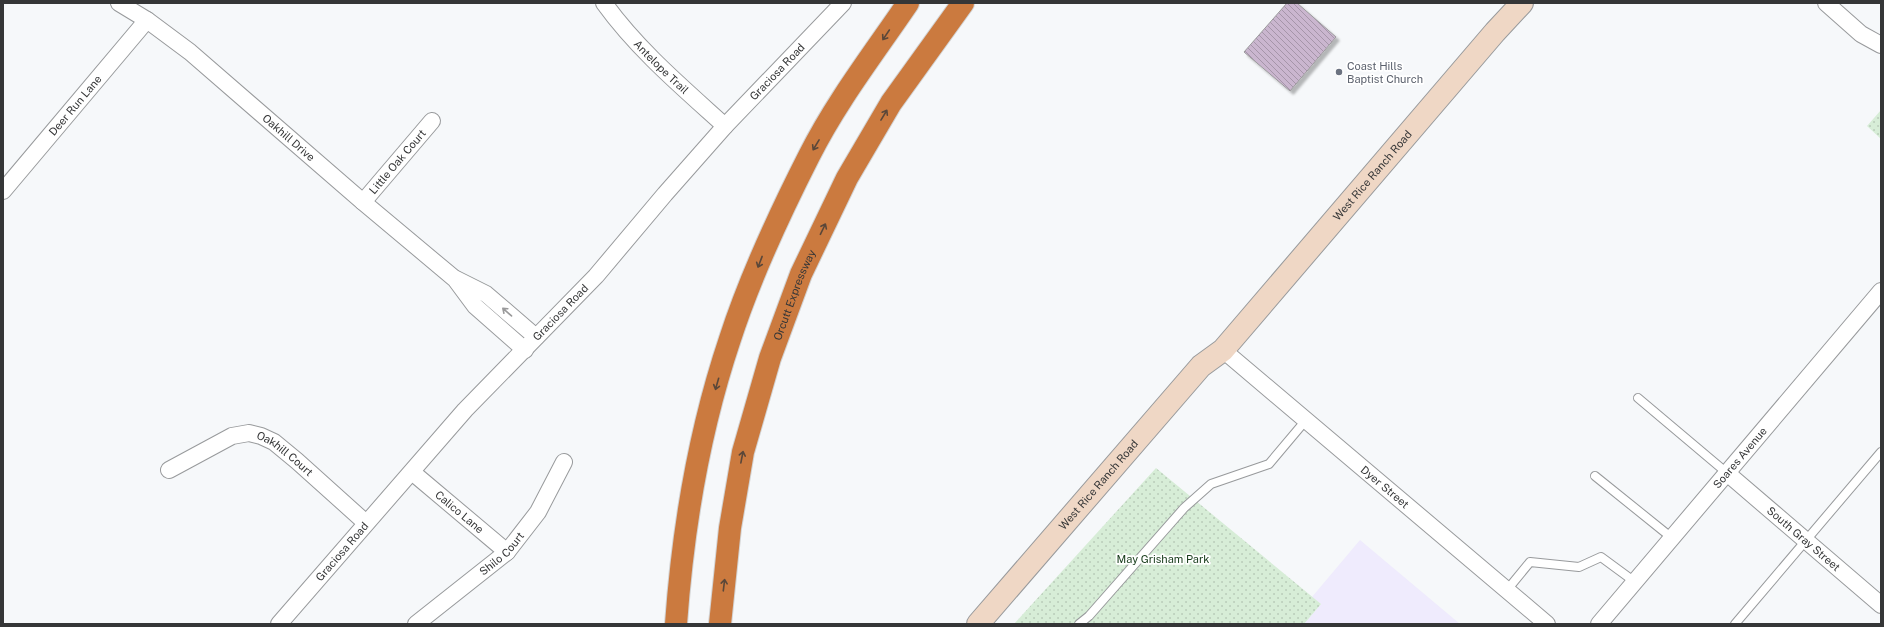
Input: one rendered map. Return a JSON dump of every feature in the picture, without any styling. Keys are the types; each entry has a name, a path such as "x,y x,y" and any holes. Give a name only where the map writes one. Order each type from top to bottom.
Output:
{"highway":[{"path":"676,624 688,515 701,442 730,339 762,256 809,155 846,94 908,3"},
{"name":"Orcutt Expressway","path":"720,624 730,528 743,452 770,358 801,274 847,178 888,109 963,3"}],"main road":[{"name":"West Rice Ranch Road","path":"994,624 1211,373 1223,350 1495,32 1522,3"},
{"name":"West Rice Ranch Road","path":"978,624 1201,366 1223,350"}],"street":[{"name":"Oakhill Drive","path":"119,3 147,20 190,52 363,202 455,279 475,306 525,350"},
{"name":"Antelope Trail","path":"604,3 632,39 666,73 725,126"},
{"name":"Graciosa Road","path":"279,624 465,410 596,276 725,126 843,3"},
{"path":"1826,3 1861,34 1881,45"},
{"name":"Deer Run Lane","path":"3,191 147,20"},
{"name":"Little Oak Court","path":"363,202 432,121"},
{"name":"Oakhill Drive","path":"455,279 486,294 536,337"},
{"name":"Soares Avenue","path":"1599,624 1880,294"},
{"name":"Dyer Street","path":"1223,350 1507,590 1533,619 1547,624"},
{"name":"Oakhill Court","path":"169,470 232,436 249,433 261,436 274,442 297,461 366,523"},
{"name":"Shilo Court","path":"416,624 508,552 538,512 564,462"},
{"name":"Calico Lane","path":"412,472 508,552"},
{"name":"South Gray Street","path":"1727,473 1881,605"}],"lane":[{"path":"1638,398 1727,473"},
{"path":"1079,624 1089,616 1184,508 1211,484 1269,464 1306,420"},
{"path":"1735,624 1881,452"},
{"path":"1595,476 1672,538"},
{"path":"1507,590 1530,562 1579,568 1601,557 1635,582"}],"shaded area":[{"path":"1360,540 1460,624 1304,624 1321,604 1312,597"}],"green space":[{"path":"1881,110 1881,139 1867,126"},
{"name":"May Grisham Park","path":"1156,468 1321,604 1304,624 1014,624"}],"building":[{"path":"1287,3 1297,3 1336,37 1290,91 1244,52"}],"place":[{"name":"Coast Hills Baptist Church","path":"1339,72"}]}
